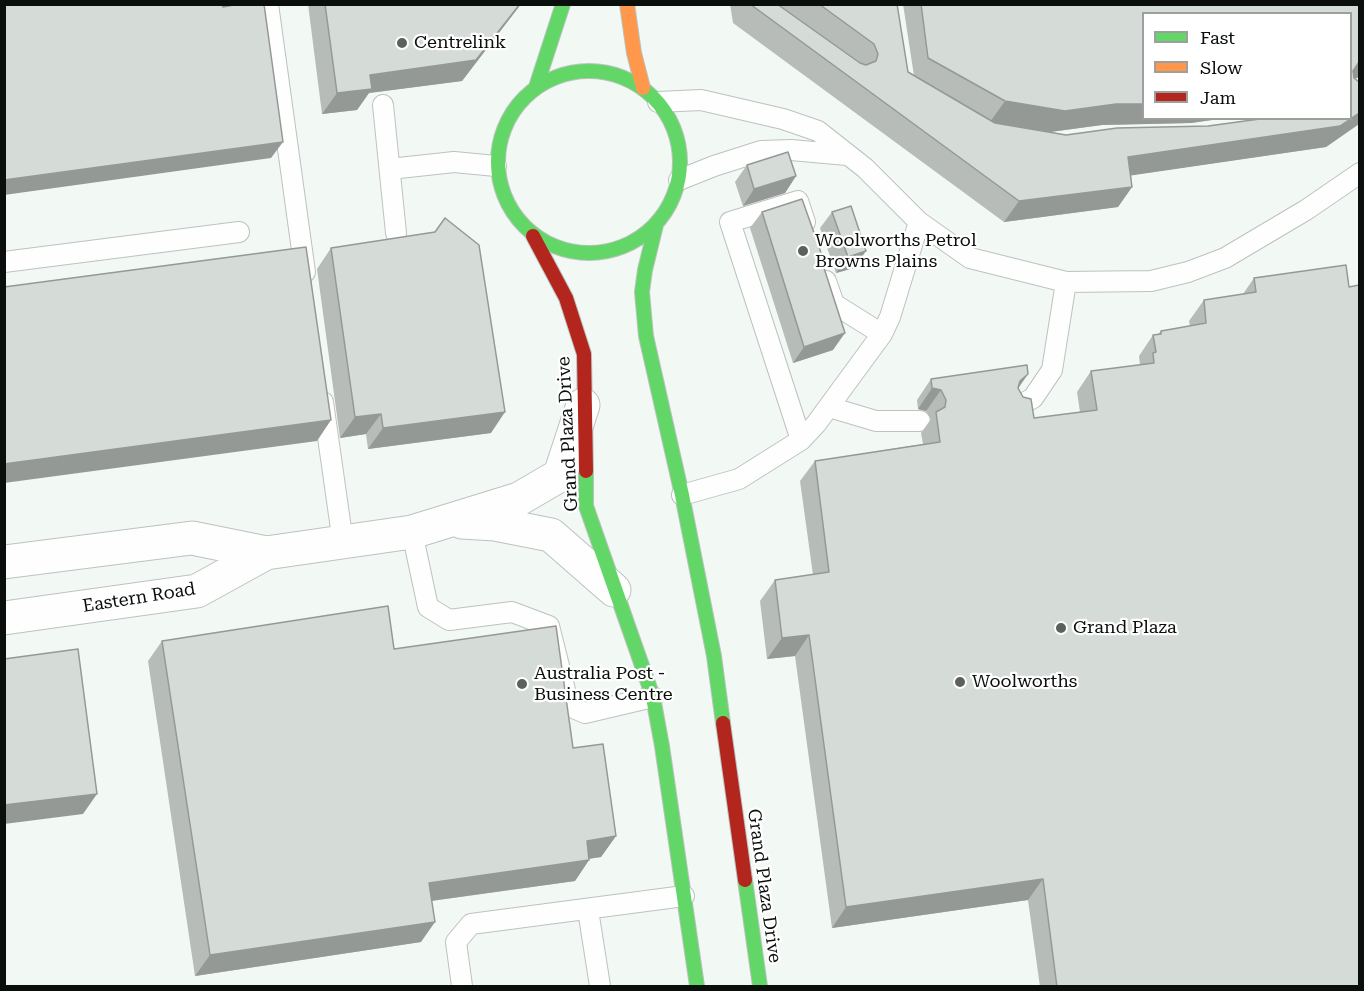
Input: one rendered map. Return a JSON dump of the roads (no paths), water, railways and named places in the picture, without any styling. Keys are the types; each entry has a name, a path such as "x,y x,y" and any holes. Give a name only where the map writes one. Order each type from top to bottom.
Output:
{"street":[{"path":"537,87 563,4"},
{"path":"627,4 634,53 643,88"},
{"path":"590,70 618,75 643,88 658,102 673,126 680,152 679,180 671,204 656,225 635,242 610,252 584,254 557,249 533,236 514,217 501,193 496,166 500,135 514,108 537,87 562,74 590,70"},
{"name":"Grand Plaza Drive","path":"656,225 642,292 646,336 682,495 714,656 760,987"},
{"name":"Grand Plaza Drive","path":"533,236 566,298 584,354 586,506 653,697 697,987"},
{"name":"Eastern Road","path":"4,562 192,538 266,553 412,532 519,499 560,475 585,397"},
{"name":"Eastern Road","path":"448,521 495,524 551,535 614,590"},
{"name":"Eastern Road","path":"4,618 197,591 266,553"}],"lane":[{"path":"268,4 307,286"},
{"path":"658,102 701,100 783,119 818,131 865,168 919,222 970,258 1066,282 1151,281 1225,258 1306,210 1359,173"},
{"path":"383,105 396,233"},
{"path":"679,180 760,151 791,150 847,155"},
{"path":"390,170 454,162 496,166"},
{"path":"801,440 730,222 798,201 812,242"},
{"path":"682,495 739,479 801,440 829,407 882,334 890,317 919,222"},
{"path":"4,262 239,232"},
{"path":"820,263 834,304 882,334"},
{"path":"1015,408 1033,398 1052,370 1066,282"},
{"path":"320,379 343,543"},
{"path":"829,407 876,422 920,421"},
{"path":"412,532 428,607 449,620 512,612 549,626 569,706 585,713 653,697"},
{"path":"462,987 456,942 471,924 684,896"},
{"path":"588,910 600,987"}],"place":[{"name":"Centrelink","path":"402,43"},
{"name":"Woolworths Petrol Browns Plains","path":"803,251"},
{"name":"Grand Plaza","path":"1061,628"},
{"name":"Woolworths","path":"960,682"},
{"name":"Australia Post - Business Centre","path":"522,684"}]}
